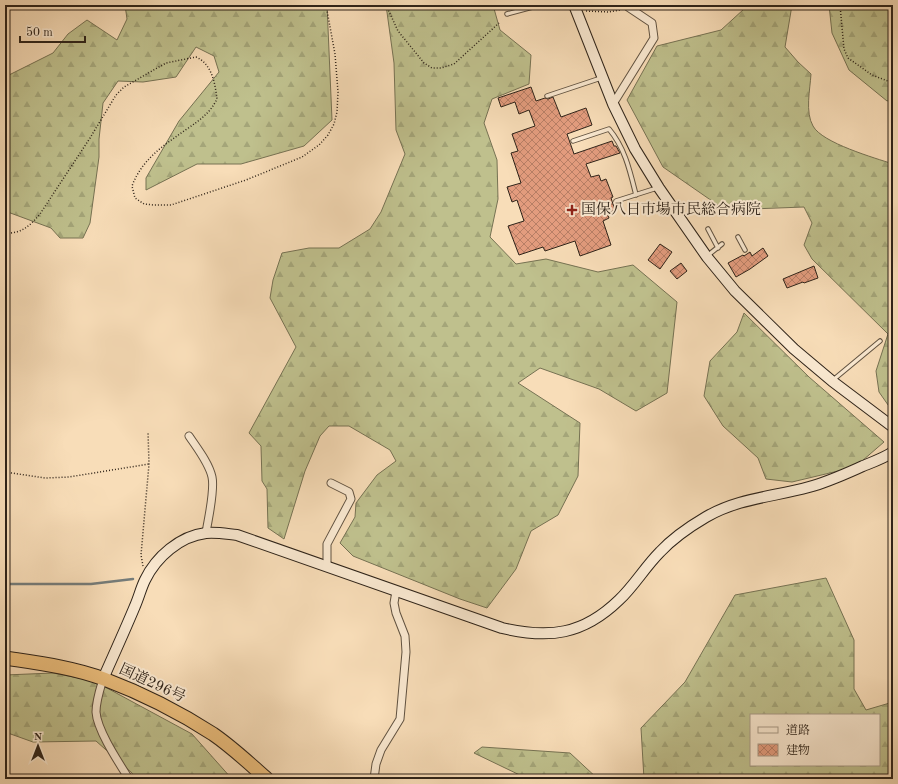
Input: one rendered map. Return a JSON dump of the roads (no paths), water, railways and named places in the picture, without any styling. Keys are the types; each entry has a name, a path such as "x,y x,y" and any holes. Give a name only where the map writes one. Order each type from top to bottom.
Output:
{"highway":[{"name":"国道296号","path":"5,658 60,667 103,678 135,692 188,719 214,735 267,779"}],"street":[{"path":"613,104 654,38 652,23 628,6"},
{"path":"575,8 613,104 635,149 659,188 707,257 735,292 794,349 832,381 891,426"},
{"path":"189,436 209,469 212,478 212,492 206,533"},
{"path":"129,779 101,729 96,713 98,695 103,678 145,580 154,565 172,547 183,540 206,533 221,533 237,536 502,628 523,633 559,633 576,629 606,612 619,600 660,552 682,533 706,517 728,506 757,497 809,487 832,480 893,452"},
{"path":"327,567 327,544 351,499 349,492 331,482"},
{"path":"374,779 376,764 381,750 400,719 406,652 405,636 396,613 394,603 396,592"}],"lane":[{"path":"507,14 540,5"},
{"path":"547,96 602,77"},
{"path":"573,141 609,128 618,139 625,156 636,195"},
{"path":"616,201 659,188"},
{"path":"708,229 718,248"},
{"path":"738,237 744,250"},
{"path":"707,257 722,244"},
{"path":"832,381 880,341"}],"waterway":[{"path":"5,584 91,584 133,579"}],"place":[{"name":"国保八日市場市民総合病院","path":"572,210"}]}
